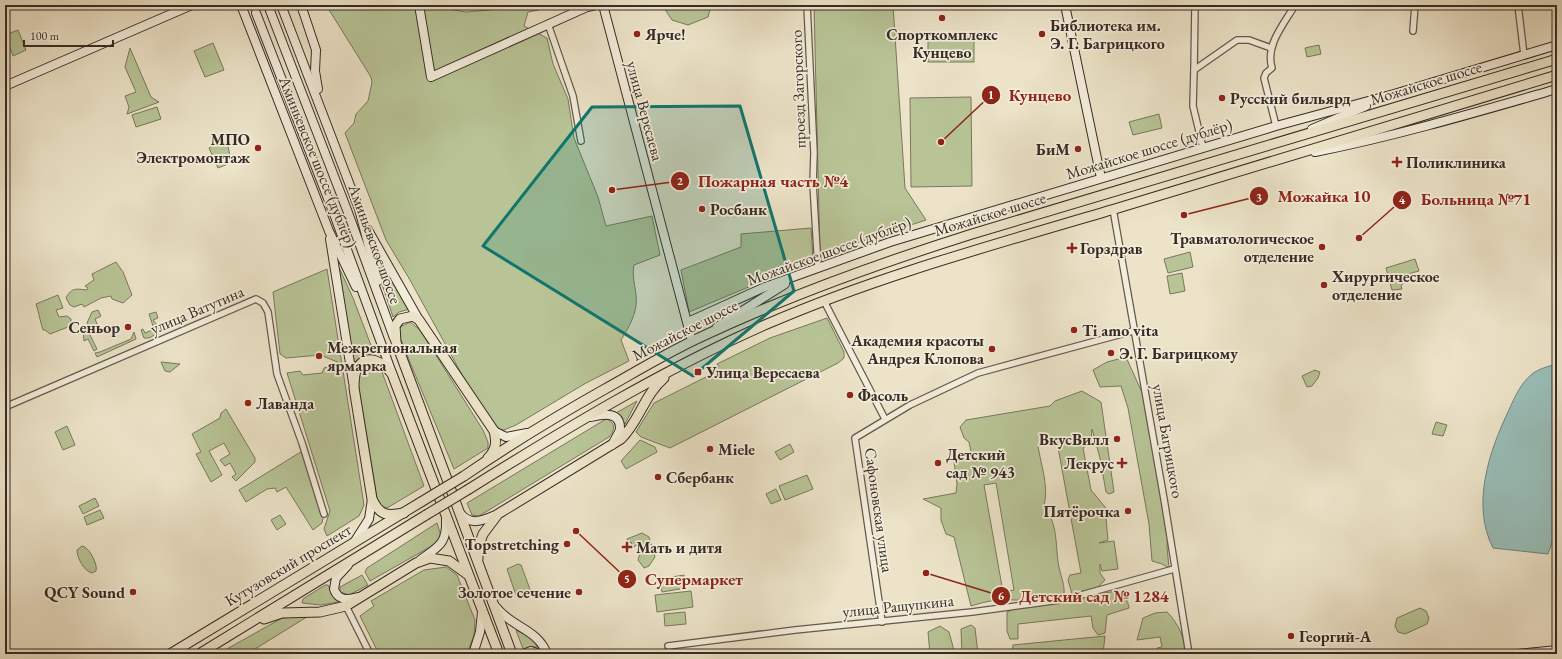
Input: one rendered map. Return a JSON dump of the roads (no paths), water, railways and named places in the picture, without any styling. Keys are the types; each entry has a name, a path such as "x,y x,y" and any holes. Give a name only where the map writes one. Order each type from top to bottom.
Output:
{"main road":[{"path":"5,86 192,5"},
{"name":"Аминьевское шоссе (дублёр)","path":"242,5 244,14 329,231 376,328"},
{"name":"Аминьевское шоссе (дублёр)","path":"281,5 359,209 389,325"},
{"path":"302,5 316,50 315,71 322,110"},
{"path":"419,5 431,77 548,24 596,5"},
{"name":"улица Вересаева","path":"603,5 627,101 692,341"},
{"path":"1065,5 1101,178"},
{"name":"Аминьевское шоссе","path":"269,8 347,210 512,654"},
{"name":"Аминьевское шоссе","path":"256,13 334,214 426,465 499,654"},
{"name":"Можайское шоссе (дублёр)","path":"688,322 765,287 805,274 890,242 1276,126 1394,94 1557,45"},
{"name":"Можайское шоссе","path":"421,502 536,430 692,341 818,286 906,254 1557,59"},
{"name":"Можайское шоссе","path":"469,489 586,418 676,368 769,323 824,301 913,269 1557,75"},
{"path":"1280,159 1381,137 1474,113 1557,88"},
{"path":"1277,143 1394,94"},
{"path":"359,209 375,243 419,320 494,431 496,447 484,462"},
{"path":"329,231 372,499 376,507 383,513 394,514 404,512"},
{"path":"704,335 762,297 805,274"},
{"path":"396,342 395,326 400,319 413,316 419,320"},
{"path":"354,388 356,370 360,364 365,361 378,360 383,363 392,374"},
{"path":"458,511 468,521 473,522 485,520 498,514 612,445 628,432 650,393 676,368"},
{"path":"586,418 607,414 617,419 620,430 612,445"},
{"path":"494,431 503,436 510,437 536,430"},
{"name":"Кутузовский проспект","path":"198,654 469,489"},
{"path":"353,543 369,519 372,499"},
{"name":"Кутузовский проспект","path":"170,654 421,502"},
{"path":"479,566 478,556 480,540 486,528 498,514"},
{"path":"235,632 282,613 320,612 346,606 416,563 441,544 446,531 446,516"},
{"path":"416,563 430,558 444,558 461,568 470,577"},
{"path":"354,559 336,578 334,589 340,597 346,599 362,595"},
{"path":"493,604 504,616 538,638 547,654"},
{"path":"473,654 480,632 482,609"},
{"path":"1517,654 1557,650"},
{"path":"524,654 531,651 540,654"}],"street":[{"name":"проезд Загорского","path":"808,5 814,153 813,184 818,268"},
{"path":"1195,5 1193,106 1202,148"},
{"path":"1276,126 1264,78 1266,73 1272,68 1270,57 1271,48 1295,5"},
{"path":"1413,31 1415,5"},
{"path":"1518,5 1524,55"},
{"path":"548,24 573,96 582,141"},
{"path":"1194,70 1237,40 1245,39 1271,48"},
{"name":"улица Багрицкого","path":"1113,209 1133,331 1164,499 1174,569 1189,654"},
{"name":"улица Ватутина","path":"5,407 256,299 263,303 268,312 277,374 302,443 324,514"},
{"path":"824,301 885,419"},
{"name":"Сафоновская улица","path":"882,622 855,438 885,419 941,389 978,373 1133,331"},
{"name":"улица Ращупкина","path":"668,646 1067,599 1174,569"},
{"path":"346,606 370,654"}],"water":[{"path":"1557,364 1557,528 1548,554 1493,548 1483,514 1485,478 1489,460 1513,401 1524,382 1537,371"}],"tunnel":[{"path":"253,5 256,13"}],"place":[{"name":"Спорткомплекс Кунцево","path":"942,18"},
{"name":"Ярче!","path":"637,34"},
{"name":"Библиотека им. Э. Г. Багрицкого","path":"1042,34"},
{"name":"Русский бильярд","path":"1222,98"},
{"name":"Кунцево","path":"941,142"},
{"name":"МПО Электромонтаж","path":"258,148"},
{"name":"БиМ","path":"1078,149"},
{"name":"Поликлиника","path":"1397,162"},
{"name":"Пожарная часть №4","path":"612,190"},
{"name":"Росбанк","path":"702,209"},
{"name":"Можайка 10","path":"1184,215"},
{"name":"Больница №71","path":"1359,238"},
{"name":"Травматологическое отделение","path":"1322,247"},
{"name":"Горздрав","path":"1072,248"},
{"name":"Хирургическое отделение","path":"1324,285"},
{"name":"Сеньор","path":"128,327"},
{"name":"Ti amo vita","path":"1074,330"},
{"name":"Академия красоты Андрея Клопова","path":"992,349"},
{"name":"Э. Г. Багрицкому","path":"1111,353"},
{"name":"Межрегиональная ярмарка","path":"319,356"},
{"name":"Улица Вересаева","path":"698,372"},
{"name":"Фасоль","path":"850,395"},
{"name":"Лаванда","path":"248,403"},
{"name":"ВкусВилл","path":"1117,439"},
{"name":"Miele","path":"710,449"},
{"name":"Детский сад № 943","path":"938,463"},
{"name":"Лекрус","path":"1122,463"},
{"name":"Сбербанк","path":"658,477"},
{"name":"Пятёрочка","path":"1128,511"},
{"name":"Супермаркет","path":"576,531"},
{"name":"Topstretching","path":"567,544"},
{"name":"Мать и дитя","path":"627,547"},
{"name":"Детский сад № 1284","path":"926,573"},
{"name":"QCY Sound","path":"133,592"},
{"name":"Золотое сечение","path":"579,592"},
{"name":"Георгий-А","path":"1291,636"}]}
